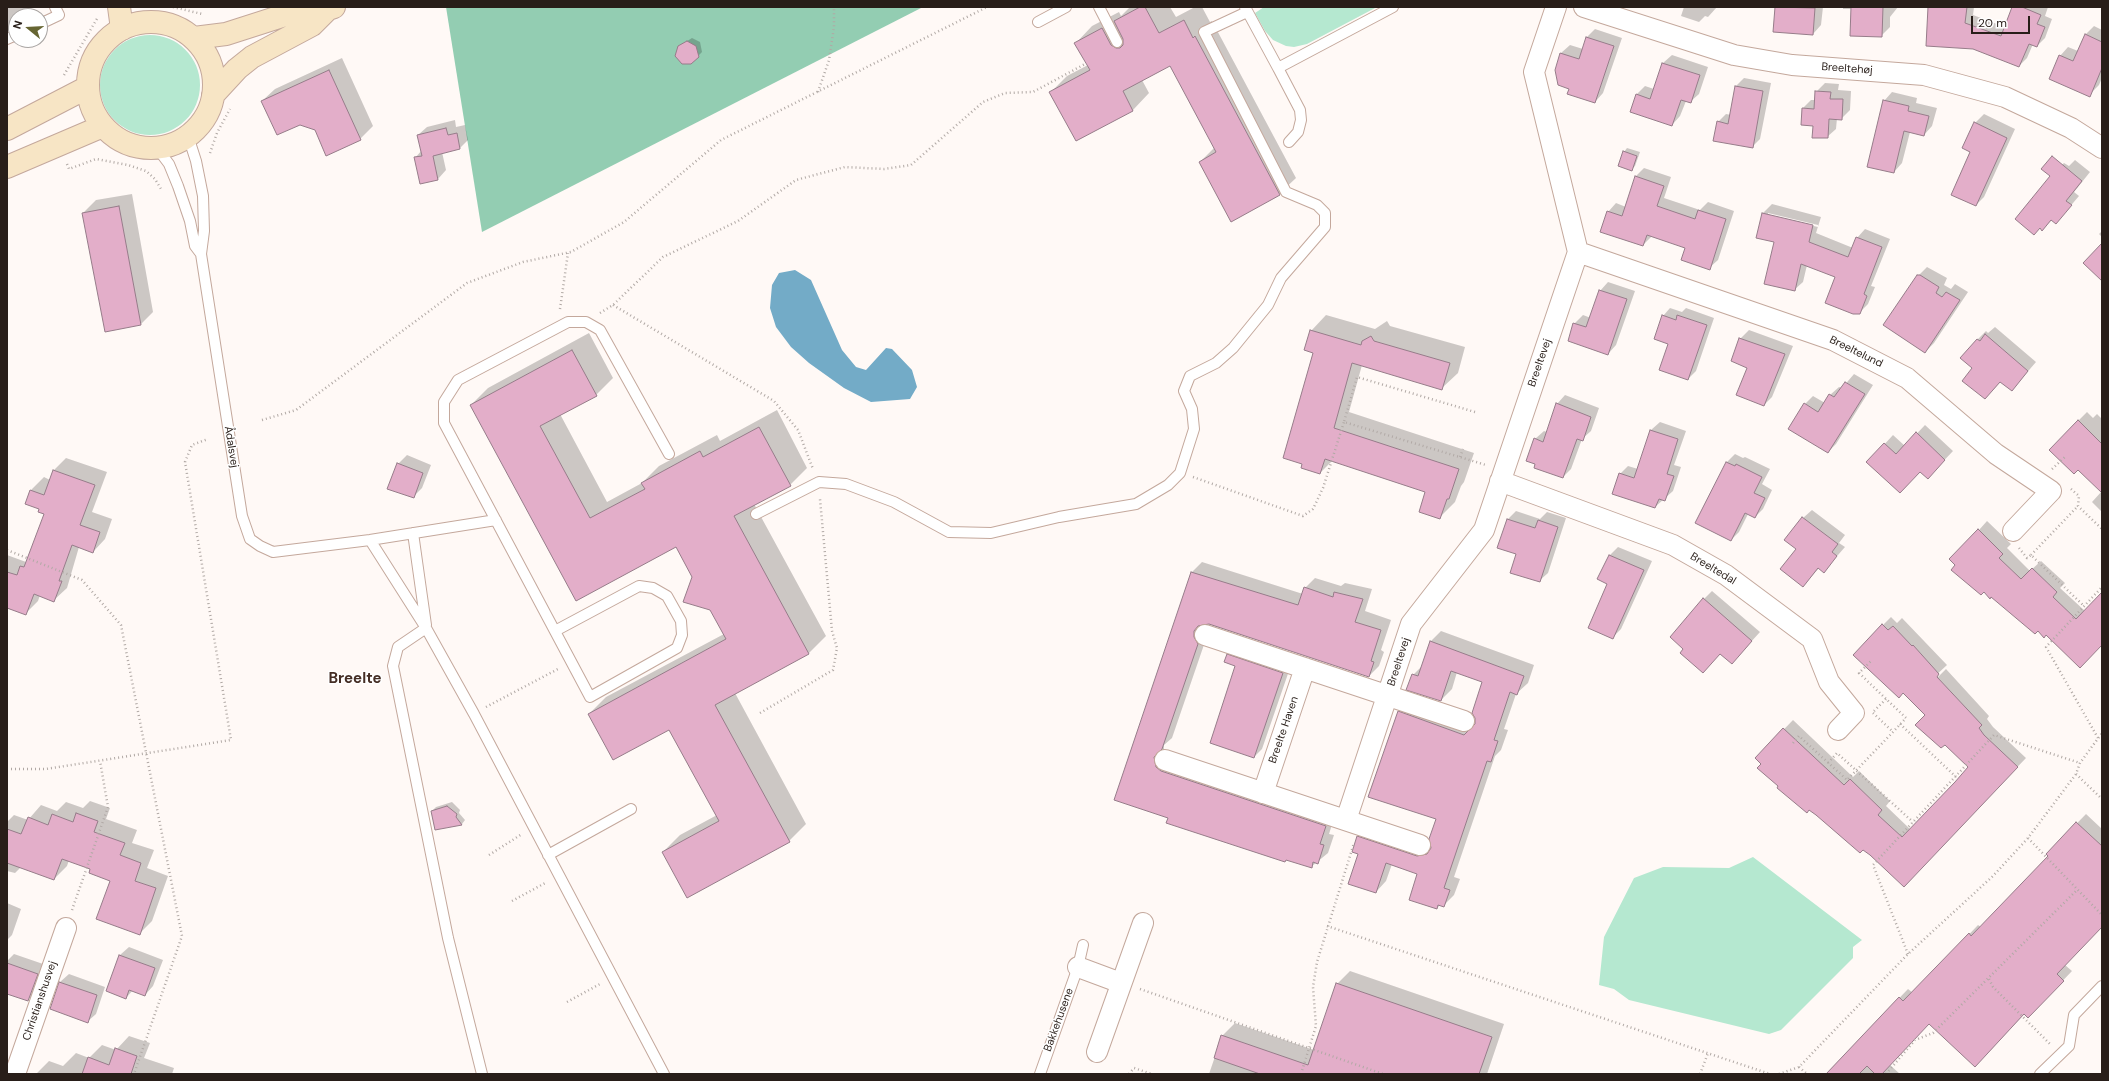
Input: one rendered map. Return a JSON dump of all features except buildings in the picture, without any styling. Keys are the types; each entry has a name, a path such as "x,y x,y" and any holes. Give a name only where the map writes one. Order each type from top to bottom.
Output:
{"main road":[{"path":"119,7 122,29"},
{"path":"194,38 226,34 322,8"},
{"path":"213,96 237,69 252,57 312,25 322,8"},
{"path":"152,14 194,38 206,55 213,75 213,96 208,111 200,125 188,136 174,144 157,148 137,147 118,139 103,126 92,108 88,87 93,59 100,47 110,37 122,29 138,23 152,14"},
{"path":"7,130 88,87"},
{"path":"7,167 103,126"}],"street":[{"path":"1556,7 1534,72 1578,252"},
{"name":"Breeltehøj","path":"1584,7 1734,55 1792,65 1932,77 2005,97 2071,128 2102,148"},
{"name":"Breeltevej","path":"1388,696 1411,624 1484,530 1578,252"},
{"name":"Breeltelund","path":"1578,252 1833,340 1907,378 1996,454 2051,491 2013,531"},
{"name":"Breeltedal","path":"1502,476 1673,545 1726,575 1812,638 1829,682 1854,713 1838,730"},
{"path":"1205,635 1464,721"},
{"name":"Breelte Haven","path":"1263,793 1305,668"},
{"path":"1353,823 1388,696"},
{"path":"1165,760 1420,845"},
{"path":"1097,1052 1142,923"},
{"name":"Christianshusvej","path":"16,1074 66,928"},
{"path":"1078,967 1121,983"}],"lane":[{"path":"48,20 59,15 55,7"},
{"path":"1038,22 1066,7"},
{"path":"1099,7 1117,42"},
{"path":"1278,68 1393,7"},
{"path":"756,514 819,482 846,484 894,502 949,532 991,533 1059,517 1136,504 1168,485 1180,473 1194,430 1192,409 1184,392 1190,376 1216,363 1233,348 1268,306 1281,278 1324,227 1325,213 1317,205 1286,192 1204,32 1246,9 1300,110 1301,120 1298,132 1289,142"},
{"name":"Ådalsvej","path":"188,136 196,161 203,196 204,231 201,254 242,516 250,539 273,552 370,540 496,520"},
{"name":"Ådalsvej","path":"157,148 169,164 175,178 190,221 195,246 201,254"},
{"path":"555,631 639,586 653,588 668,596 681,621 682,635 677,648 590,697 444,423 444,402 458,380 568,322 586,322 600,330 669,454"},
{"path":"413,533 426,628"},
{"path":"370,540 426,628 474,714 664,1074"},
{"path":"426,628 398,647 393,666 448,938 482,1074"},
{"path":"548,855 631,809"},
{"name":"Bakkehusene","path":"1040,1074 1078,967 1083,946"},
{"path":"2040,1074 2069,1046 2074,1015 2102,986"}],"path":[{"path":"173,7 188,12 208,15"},
{"path":"818,92 829,60 834,27 834,7"},
{"path":"262,420 296,410 467,283 523,262 568,252 624,222 721,140 987,7"},
{"path":"61,78 97,20 99,14"},
{"path":"586,322 613,305 663,257 738,221 796,180 845,167 884,169 911,165 984,102 1005,93 1032,92 1085,64"},
{"path":"210,159 214,140 232,106"},
{"path":"64,157 69,169 96,160 128,165 146,171 160,186"},
{"path":"558,327 568,252"},
{"path":"1180,473 1303,516 1313,509 1323,488 1357,377 1475,412"},
{"path":"1344,422 1460,457 1502,476"},
{"path":"7,769 46,769 231,740 185,462 192,445 208,439"},
{"path":"1460,457 1463,449"},
{"path":"2056,475 2051,470 2066,456"},
{"path":"2013,531 2020,552 2027,558 2078,506 2079,496 2068,486"},
{"path":"2078,506 2102,529"},
{"path":"7,550 82,580 121,625 182,936 134,1074"},
{"path":"2031,555 2084,606"},
{"path":"2098,738 2046,647 2102,587"},
{"path":"474,714 572,662"},
{"path":"1873,712 1893,732"},
{"path":"1900,724 1956,777"},
{"path":"1779,1074 1799,1067 1908,954 1993,876 2028,838 2076,774 2080,763 2102,733"},
{"path":"1908,954 1873,865 1994,735 2080,763"},
{"path":"1828,763 1838,753 1913,822"},
{"path":"66,928 108,806 100,761"},
{"path":"2076,774 2102,800"},
{"path":"1301,1074 1316,1026 1313,987 1317,962 1353,823"},
{"path":"489,855 533,827"},
{"path":"2028,838 2102,915"},
{"path":"512,901 560,876"},
{"path":"1886,1074 1915,1040 1933,1033 2077,890"},
{"path":"1327,926 1770,1074"},
{"path":"567,1002 612,977"},
{"path":"1989,979 1993,987 2060,1055"},
{"path":"1121,983 1383,1074"},
{"path":"1700,1074 1708,1053"},
{"path":"1799,1067 1807,1074"},
{"path":"1129,1074 1134,1068 1152,1074"}],"green space":[{"path":"446,7 923,7 482,232"},
{"path":"1264,7 1377,7 1307,44 1294,47 1286,46 1273,40 1265,31 1255,13"},
{"path":"150,35 160,36 178,43 192,57 199,75 199,95 192,113 178,127 160,134 150,135 140,134 122,127 108,113 101,95 100,85 101,75 108,57 122,43 140,36"},
{"path":"1753,857 1862,940 1853,947 1853,958 1781,1030 1769,1034 1629,1000 1614,989 1599,985 1604,937 1634,878 1663,867 1729,868"}],"water":[{"path":"795,270 811,280 842,350 856,367 866,370 886,348 892,349 912,370 917,387 910,399 871,402 844,388 809,363 791,347 776,327 770,308 772,285 779,273"}],"district":[{"name":"Breelte","path":"355,679"}]}
